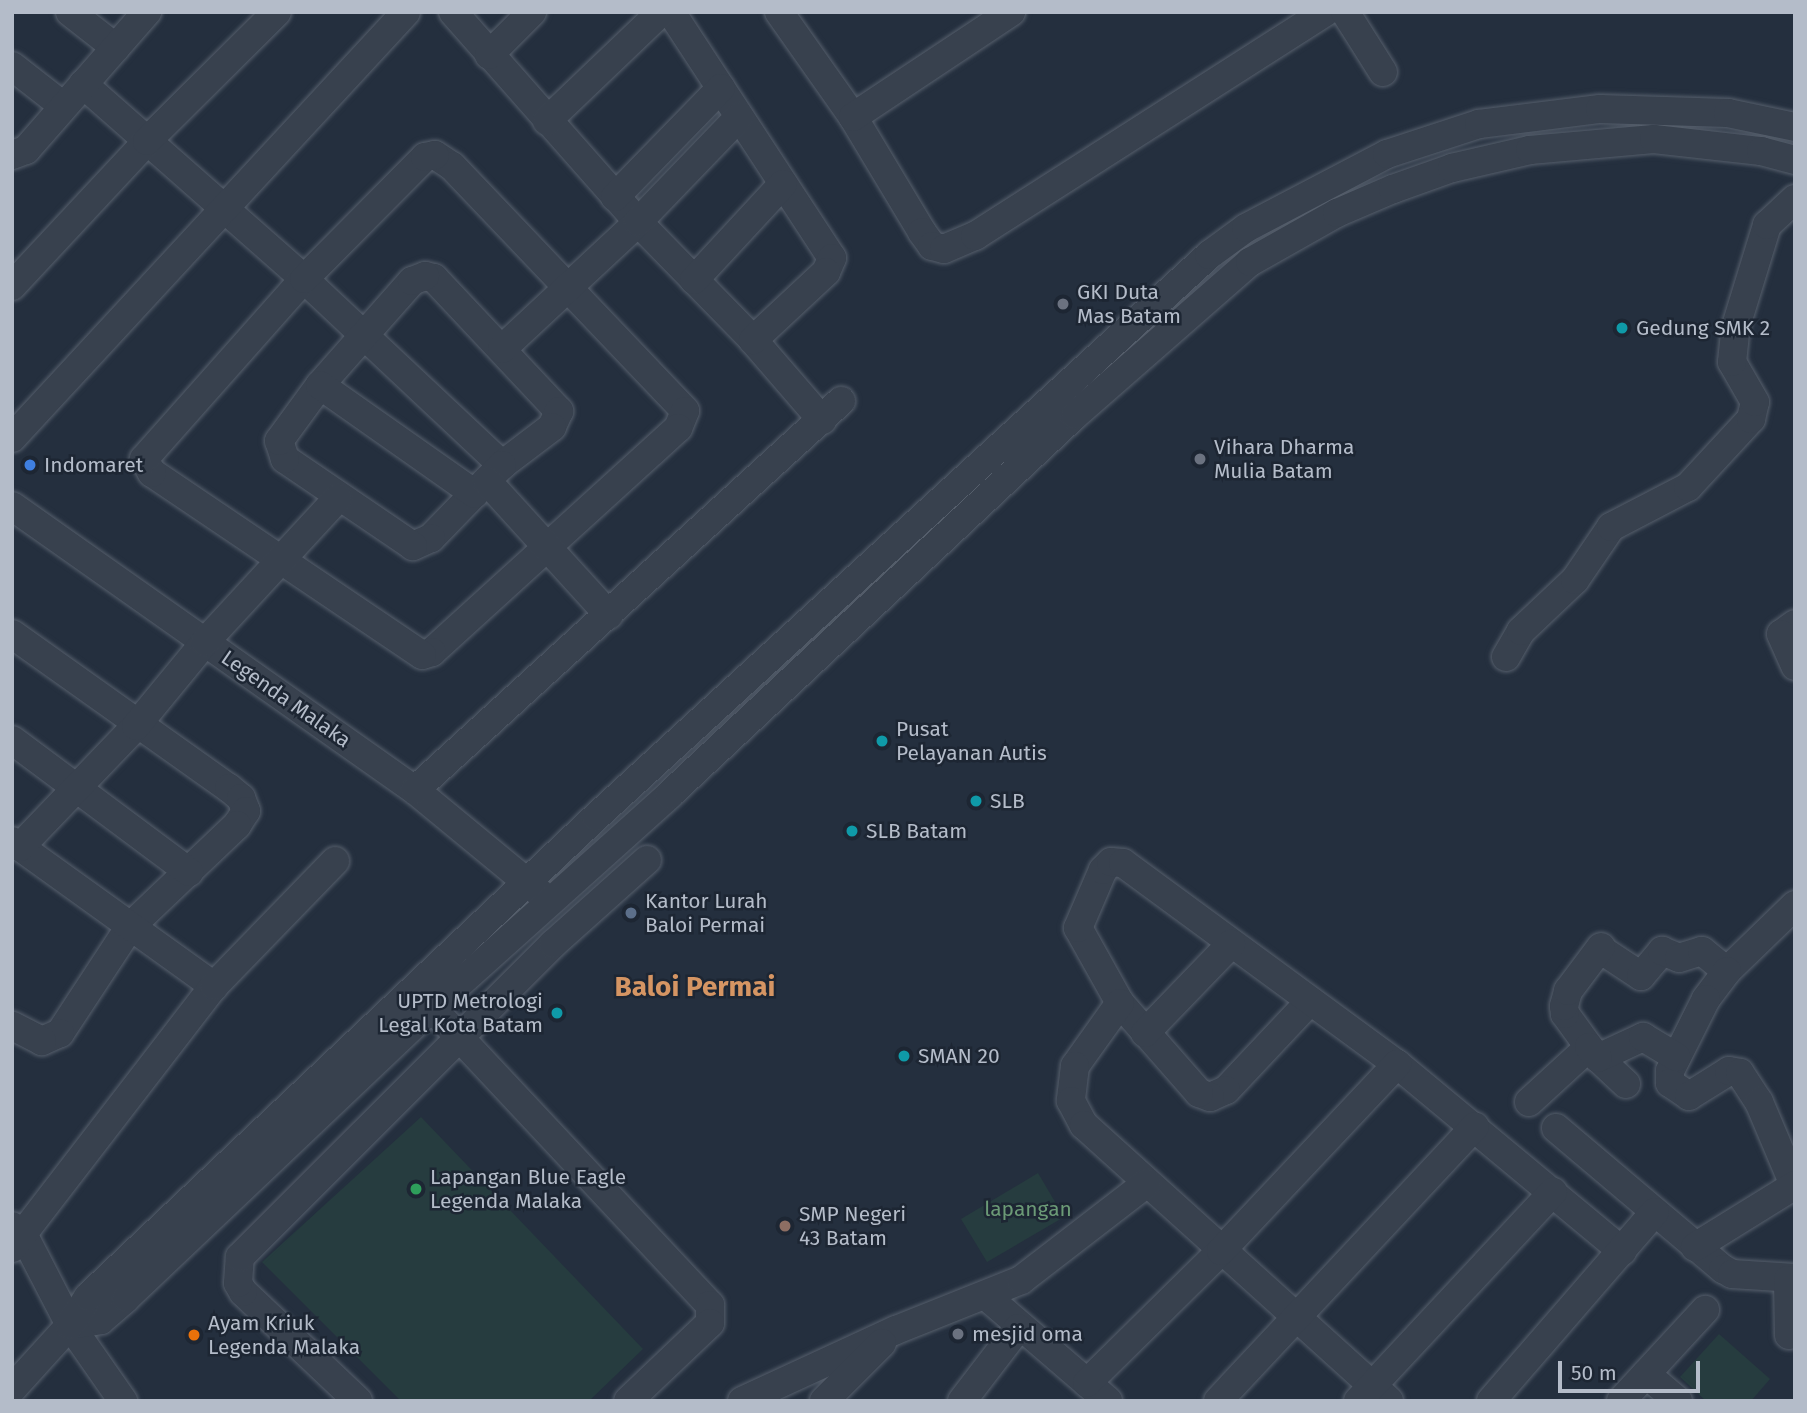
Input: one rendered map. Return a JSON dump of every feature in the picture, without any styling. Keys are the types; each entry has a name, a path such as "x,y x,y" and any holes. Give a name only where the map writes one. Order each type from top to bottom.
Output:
{"street":[{"path":"69,12 116,48"},
{"path":"12,155 26,150 148,12"},
{"path":"15,278 277,12"},
{"path":"12,438 406,12"},
{"path":"415,790 832,410 753,340 638,222 453,12"},
{"path":"489,55 532,12"},
{"path":"547,121 661,12"},
{"path":"671,12 829,250 831,264 753,340"},
{"path":"779,12 853,117 927,240 932,246 950,247 975,236 1325,12"},
{"path":"853,117 1011,12"},
{"path":"1345,12 1383,72"},
{"path":"12,66 63,106"},
{"path":"83,83 366,336 488,480 609,615"},
{"path":"615,197 721,88"},
{"path":"12,1389 70,1325 88,1297 526,883 1209,255 1274,210 1387,154 1479,124 1530,115 1600,109 1728,113 1795,127"},
{"path":"502,349 638,222 739,117"},
{"path":"70,1325 101,1320 432,1008 552,902 1075,415 1250,262 1337,213 1393,189 1452,168 1530,150 1654,139 1762,151 1795,160"},
{"path":"435,155 452,166 564,289 683,406 685,416 678,428 432,652 422,655 152,474 144,459 304,279 425,157 435,155"},
{"path":"694,280 783,184"},
{"path":"1506,657 1521,631 1576,580 1611,527 1688,487 1751,419 1755,401 1732,362 1736,326 1767,225 1795,199"},
{"path":"425,276 434,278 502,349 559,411 552,427 488,480 431,538 412,546 338,498 285,458 279,447 282,435 320,386 412,281 425,276"},
{"path":"320,386 488,480"},
{"path":"214,986 129,928 16,844 136,726 205,642 284,561 338,498"},
{"name":"Legenda Malaka","path":"12,506 415,790 552,902"},
{"path":"1795,624 1781,634 1795,667"},
{"path":"12,634 136,726 229,788 245,805 237,825 129,928 60,1033 42,1041 12,1026"},
{"path":"12,740 189,872"},
{"path":"352,1399 243,1292 238,1283 240,1257 553,944 647,860"},
{"path":"123,1401 70,1325 16,1236 214,986 335,861"},
{"path":"1310,1001 1226,1090 1210,1097 1199,1093 1120,1003 1078,928 1103,870 1111,862 1123,863 1396,1064 1475,1126 1622,1251"},
{"path":"1695,1247 1794,1185 1744,1076 1729,1071 1683,1095 1668,1078 1706,999 1727,971 1795,905"},
{"path":"1145,1033 1231,944"},
{"path":"1626,1084 1593,1052 1565,1014 1568,991 1600,948 1642,976 1662,951 1679,958 1698,949 1727,971"},
{"path":"1120,1003 1075,1066 1071,1101 1084,1125 1294,1318 1373,1396 1553,1192"},
{"path":"432,1008 710,1305 710,1323 634,1399"},
{"path":"1529,1102 1593,1052 1643,1037 1676,1057"},
{"path":"986,1296 1018,1328 1097,1392 1221,1251 1396,1064"},
{"path":"1218,1401 1475,1126"},
{"path":"1556,1128 1695,1247 1732,1274 1791,1279 1789,1335"},
{"path":"742,1401 896,1329 986,1296 1035,1272 1147,1183"},
{"path":"1491,1401 1655,1212"},
{"path":"1621,1401 1705,1310"},
{"path":"962,1401 1018,1328"},
{"path":"824,1401 896,1329"},
{"path":"1646,1374 1678,1401"}],"green space":[{"name":"Lapangan Blue Eagle Legenda Malaka","path":"421,1117 643,1349 589,1401 401,1401 262,1262"},
{"name":"lapangan","path":"1038,1173 1064,1217 987,1262 961,1219"},
{"path":"1719,1334 1770,1379 1751,1401 1706,1401 1680,1377"}],"place":[{"name":"GKI Duta Mas Batam","path":"1063,304"},
{"name":"Gedung SMK 2","path":"1622,328"},
{"name":"Vihara Dharma Mulia Batam","path":"1200,459"},
{"name":"Indomaret","path":"30,465"},
{"name":"Pusat Pelayanan Autis","path":"882,741"},
{"name":"SLB","path":"976,801"},
{"name":"SLB Batam","path":"852,831"},
{"name":"Kantor Lurah Baloi Permai","path":"631,913"},
{"name":"UPTD Metrologi Legal Kota Batam","path":"557,1013"},
{"name":"SMAN 20","path":"904,1056"},
{"name":"Lapangan Blue Eagle Legenda Malaka","path":"416,1189"},
{"name":"SMP Negeri 43 Batam","path":"785,1226"},
{"name":"mesjid oma","path":"958,1334"},
{"name":"Ayam Kriuk Legenda Malaka","path":"194,1335"}],"district":[{"name":"Baloi Permai","path":"695,987"}]}
